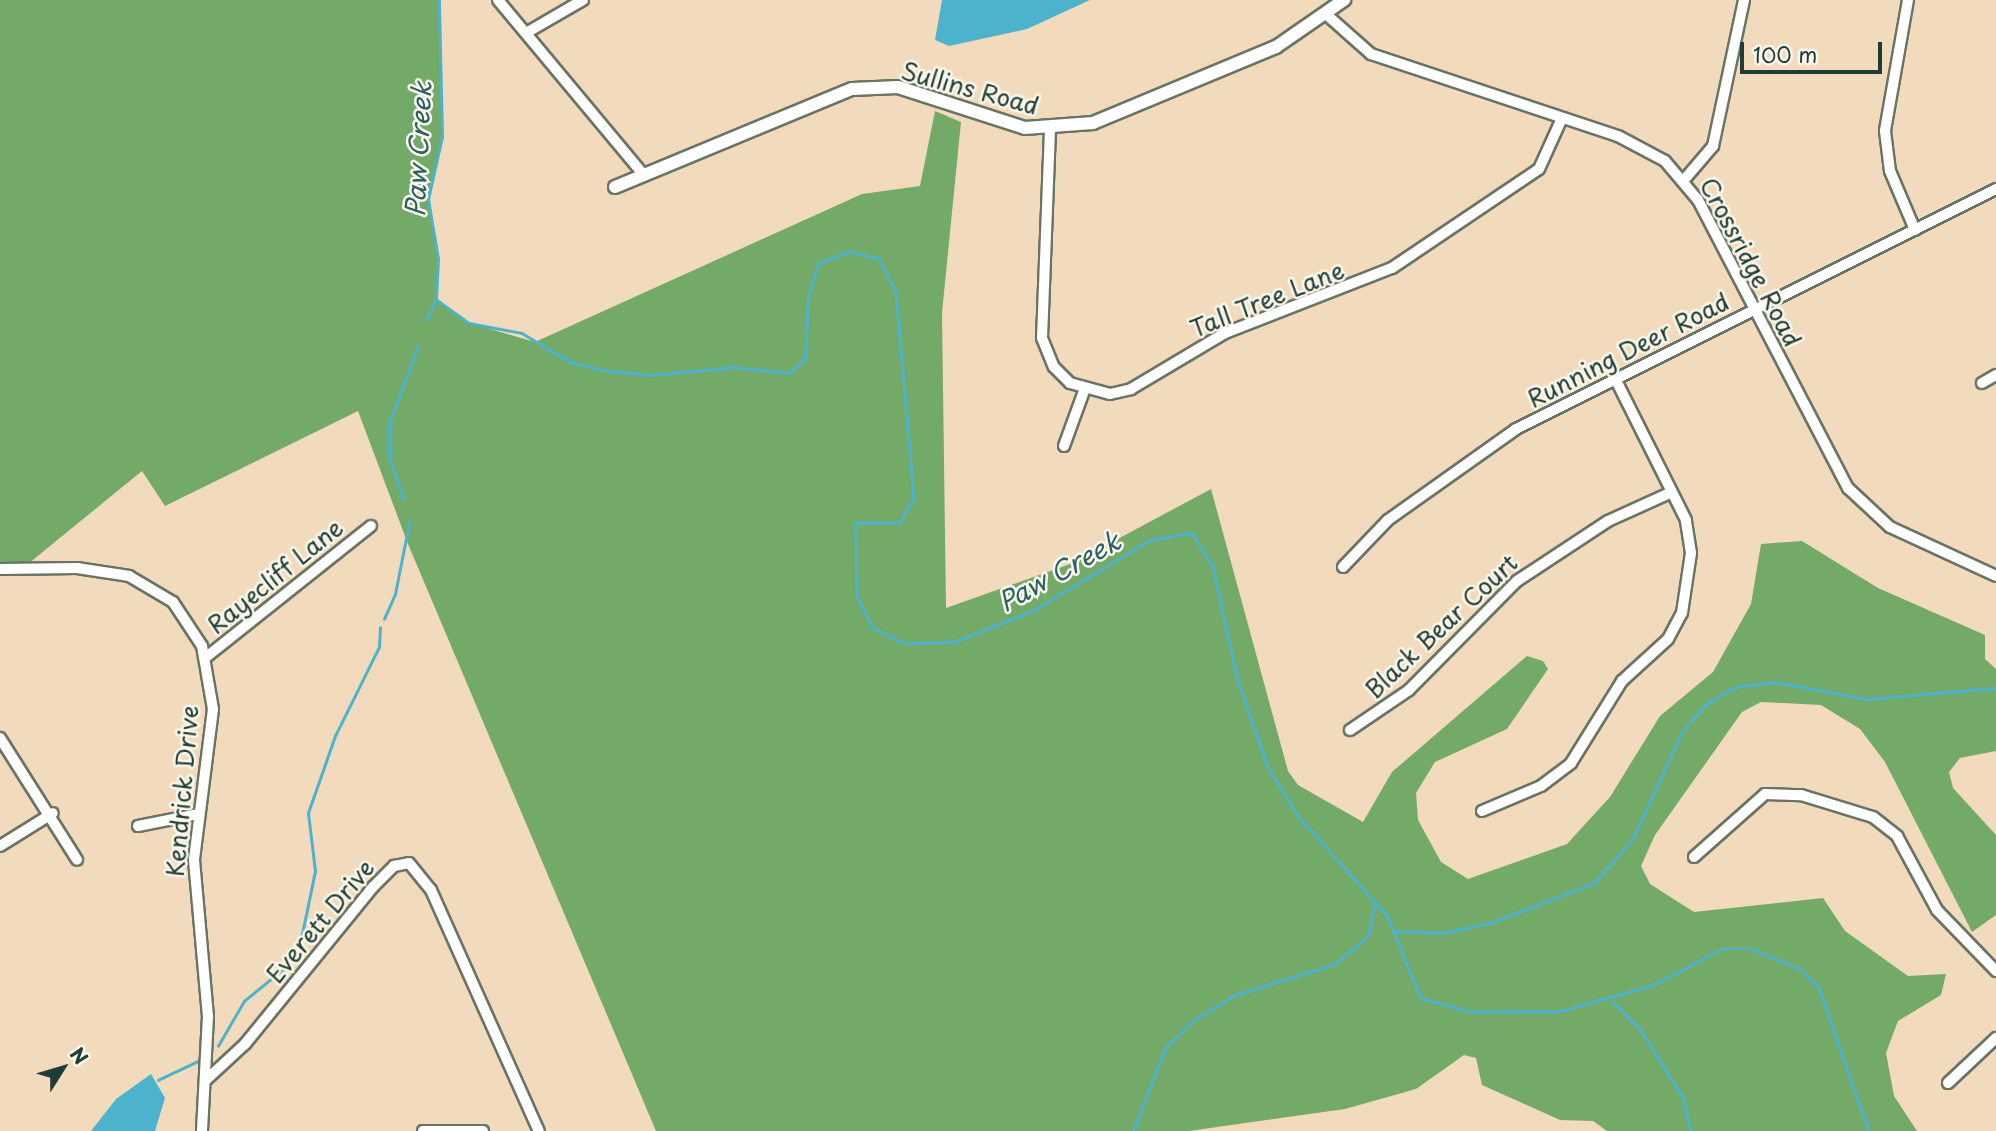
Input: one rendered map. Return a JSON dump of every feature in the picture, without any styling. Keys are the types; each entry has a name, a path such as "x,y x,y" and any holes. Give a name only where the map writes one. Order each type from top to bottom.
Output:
{"street":[{"path":"498,0 644,175"},
{"path":"526,33 583,0"},
{"name":"Sullins Road","path":"615,187 820,99 868,86 916,92 990,120 1050,130 1119,115 1264,53 1327,15 1344,0"},
{"path":"1684,180 1713,146 1744,0"},
{"path":"1908,0 1885,131 1890,171 1915,230"},
{"name":"Crossridge Road","path":"1327,15 1371,54 1638,144 1684,180 1835,469 1858,500 1905,535 1996,576"},
{"name":"Tall Tree Lane","path":"1084,391 1131,389 1225,333 1348,291 1392,268 1539,169 1562,118"},
{"path":"1050,130 1042,338 1054,368 1084,391 1064,446"},
{"name":"Running Deer Road","path":"1343,567 1364,541 1456,468 1516,429 1996,189"},
{"path":"1983,383 1996,375"},
{"path":"1482,811 1541,786 1571,763 1622,681 1674,632 1691,553 1686,520 1616,380"},
{"name":"Black Bear Court","path":"1350,730 1409,690 1517,581 1608,521 1672,492"},
{"name":"Rayecliff Lane","path":"205,658 371,526"},
{"name":"Kendrick Drive","path":"0,569 102,570 146,583 180,610 205,658 213,709 198,814 194,890 207,991 206,1080 202,1131"},
{"path":"0,738 53,813 77,860"},
{"path":"1694,857 1765,794 1801,794 1873,817 1897,836 1937,910 1996,971"},
{"path":"0,846 53,813"},
{"path":"138,826 198,814"},
{"name":"Everett Drive","path":"206,1080 251,1036 373,887 394,866 409,863 431,890 539,1131"},
{"path":"1948,1083 1996,1038"},
{"path":"423,1131 483,1131"}],"green space":[{"path":"0,0 439,0 442,137 428,199 438,259 436,299 469,323 535,342 862,194 920,186 935,111 961,122 942,313 946,608 1073,563 1211,489 1288,771 1298,785 1363,822 1392,772 1527,656 1543,661 1548,669 1507,729 1435,762 1416,793 1418,820 1441,862 1468,879 1567,844 1610,797 1660,716 1713,672 1751,604 1761,544 1802,541 1878,588 1985,635 1985,659 1996,669 1996,751 1960,758 1949,772 1953,788 1996,835 1996,915 1972,932 1885,762 1860,729 1821,705 1761,702 1742,712 1655,835 1641,866 1650,884 1694,912 1823,898 1845,931 1908,976 1946,974 1941,995 1898,1021 1886,1053 1894,1096 1917,1131 1607,1131 1593,1121 1560,1120 1482,1085 1476,1058 1464,1055 1416,1089 1345,1109 1189,1131 656,1131 408,544 358,411 165,506 142,471 23,568 0,569"}],"water":[{"path":"942,0 1090,0 1027,29 949,46 935,40"},
{"path":"151,1074 165,1098 155,1131 91,1131 116,1099"}],"waterway":[{"name":"Paw Creek","path":"426,321 436,299 438,259 428,199 442,137 439,0"},
{"name":"Paw Creek","path":"436,299 469,323 522,333 570,362 607,371 653,375 733,367 789,373 805,359 808,298 818,264 848,251 879,259 896,291 914,498 900,523 856,523 857,596 873,628 904,643 954,642 1034,610 1150,540 1192,533 1213,566 1237,677 1268,767 1299,817 1387,915 1421,998 1472,1012 1560,1011 1653,985 1721,949 1752,949 1800,969 1819,988 1869,1131"},
{"path":"404,500 389,458 389,425 418,345"},
{"path":"384,619 395,594 409,523"},
{"path":"218,1046 244,1001 288,965 302,934 315,871 308,813 335,736 379,647 380,628"},
{"path":"1395,931 1442,933 1490,923 1594,883 1632,840 1682,732 1705,705 1735,687 1775,682 1867,699 1996,688"},
{"path":"1133,1131 1166,1047 1194,1020 1235,995 1335,964 1368,936 1375,902"},
{"path":"1612,1001 1640,1029 1683,1097 1691,1131"},
{"path":"158,1080 198,1061"}]}
